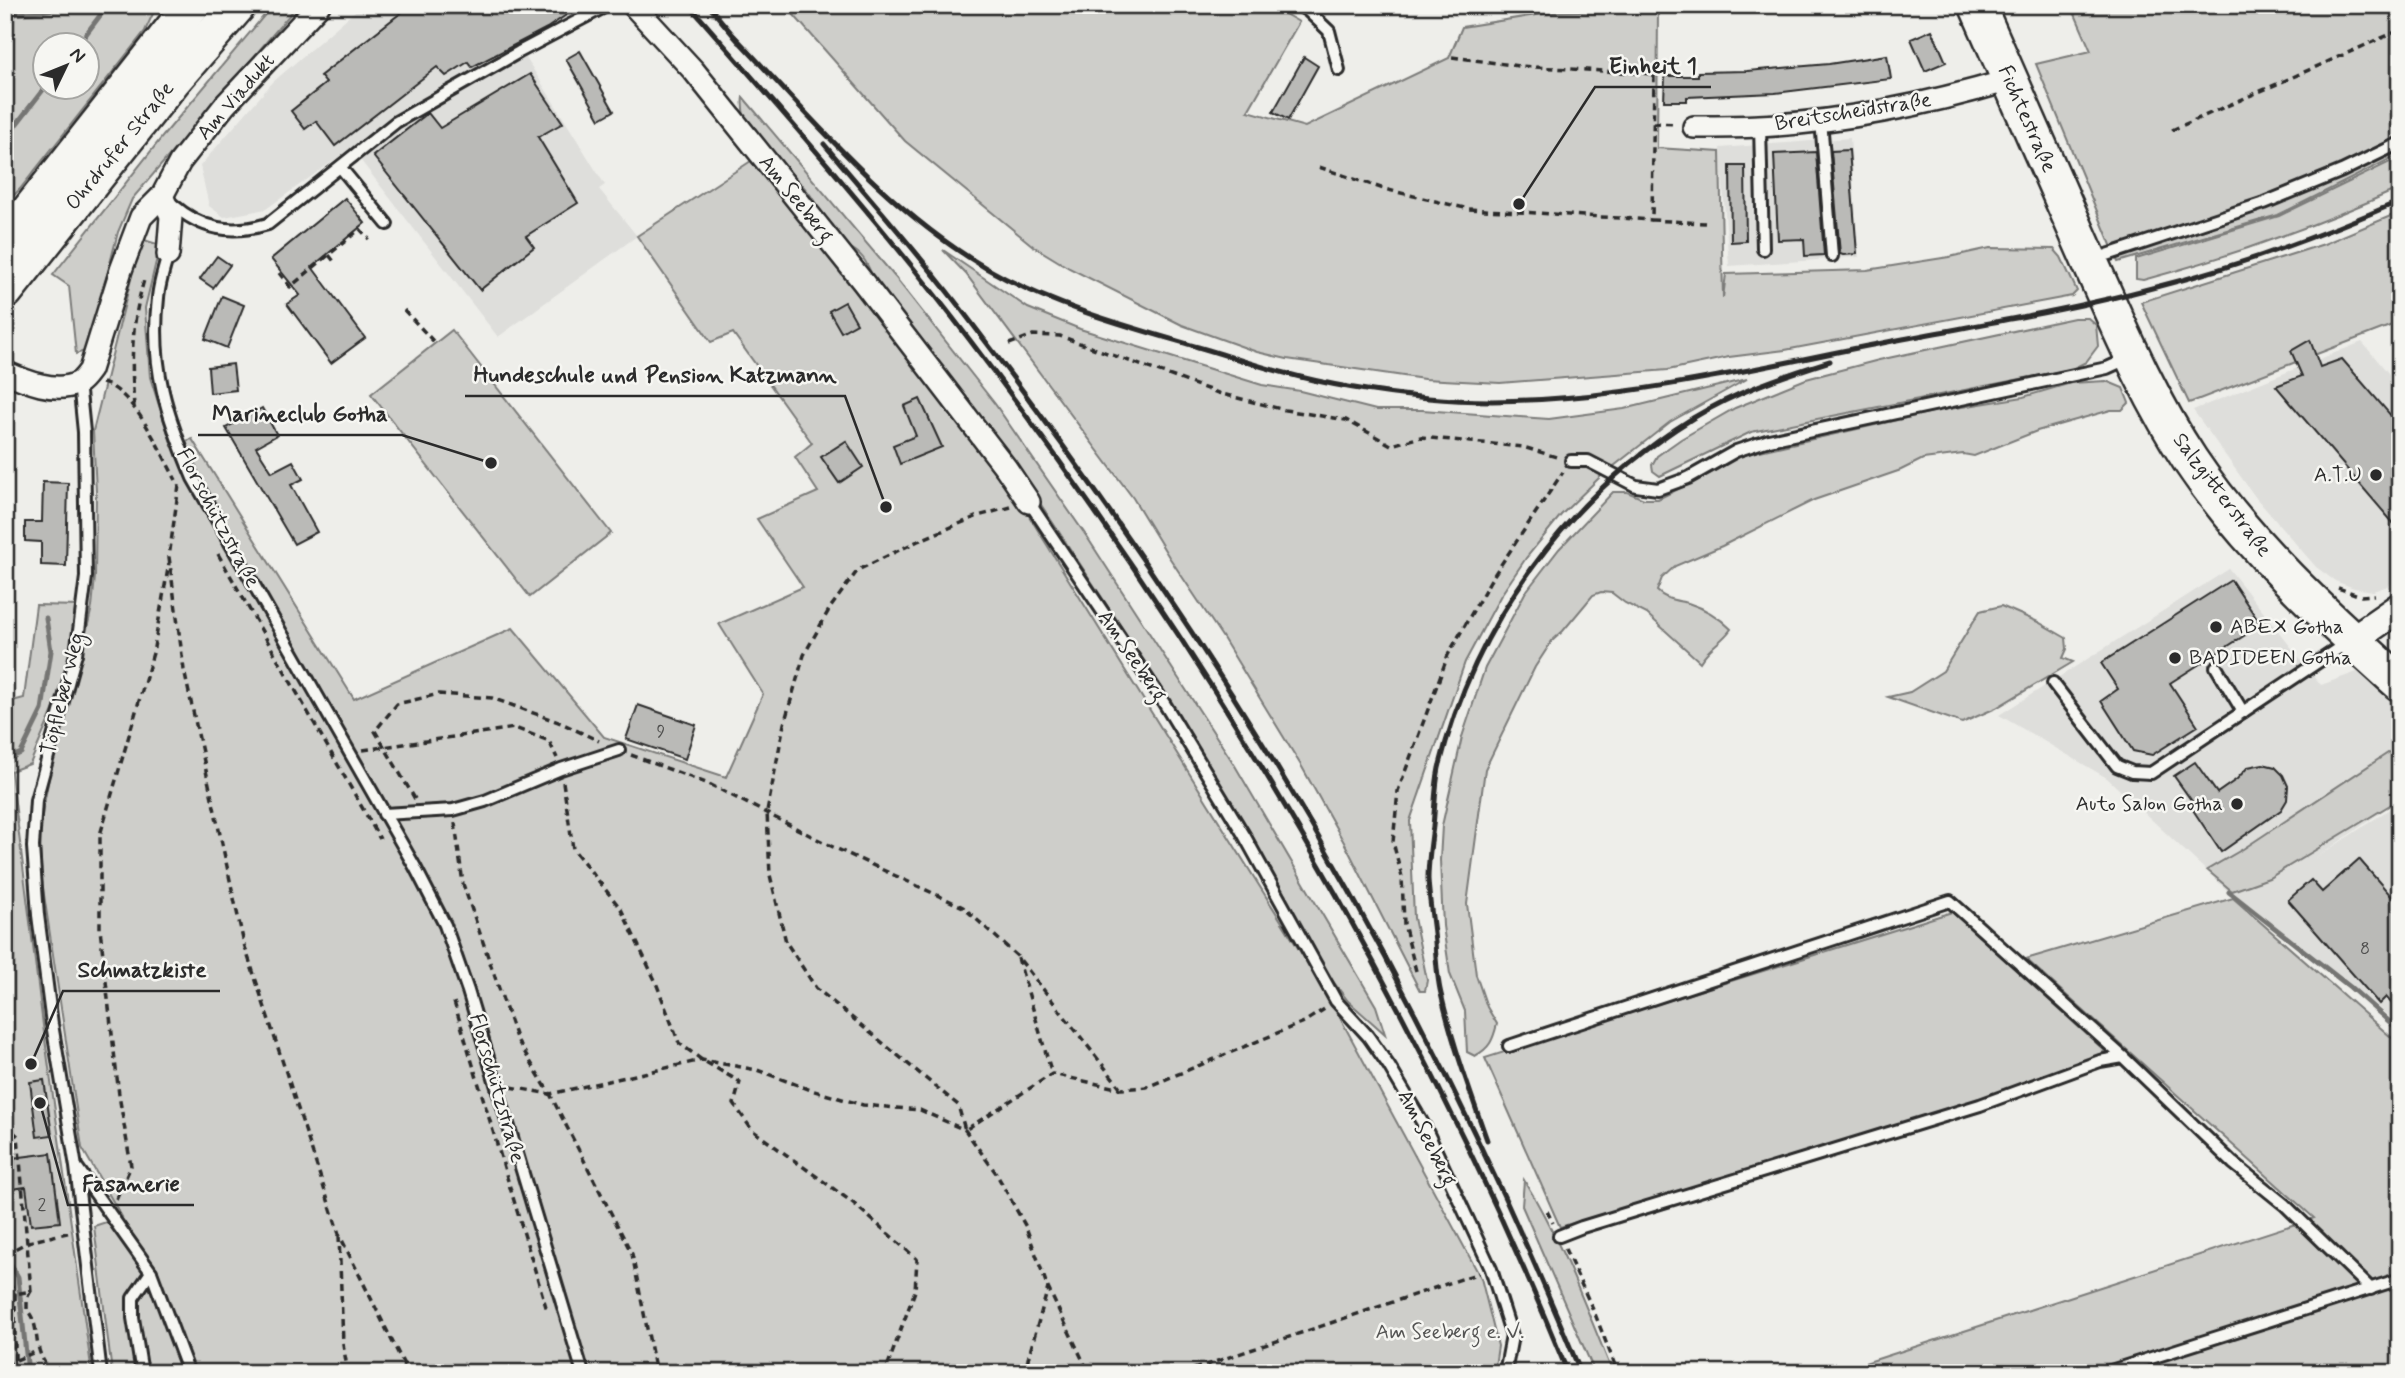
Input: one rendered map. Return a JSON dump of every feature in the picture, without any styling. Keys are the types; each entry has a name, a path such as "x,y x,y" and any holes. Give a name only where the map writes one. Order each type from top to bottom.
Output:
{"main road":[{"name":"Ohrdrufer Straße","path":"5,242 192,5"},
{"name":"Ohrdrufer Straße","path":"5,291 172,81 238,5"},
{"name":"Fichtestraße","path":"1977,5 2083,246"},
{"name":"Salzgitterstraße","path":"2083,246 2133,356 2172,432 2213,491 2276,566 2351,641 2400,683"}],"street":[{"name":"Am Viadukt","path":"162,196 180,162 225,105 318,5"},
{"name":"Am Seeberg","path":"633,5 694,71 863,282 1029,502"},
{"name":"Breitscheidstraße","path":"1694,127 1760,126 1821,120 1923,102 2010,80"},
{"name":"Florschützstraße","path":"162,196 171,216 168,255"},
{"path":"5,372 45,385 62,387 79,382 90,370 121,270 141,217 162,196"},
{"path":"2351,641 2391,599"}],"lane":[{"path":"162,196 188,218 228,230 245,231 268,225 396,122 608,5"},
{"path":"1298,5 1329,31 1339,70"},
{"path":"1821,120 1832,256"},
{"path":"1760,126 1763,249"},
{"path":"2083,246 2264,203 2342,171 2400,143"},
{"path":"341,168 387,225"},
{"name":"Florschützstraße","path":"168,255 158,297 157,342 160,383 171,427 193,478 445,925 468,990 583,1373"},
{"path":"1571,461 1588,461 1636,486 1658,489 1688,478 1736,451 1769,440 2107,368 2133,356"},
{"name":"Töpfleber Weg","path":"79,382 83,432 86,577 76,654 36,800 33,847 38,915 52,1024 76,1167 101,1373"},
{"name":"Am Seeberg","path":"1029,502 1164,703 1244,835 1336,1001 1375,1046 1425,1127 1491,1269 1512,1336 1505,1373"},
{"path":"2053,683 2118,766 2132,772 2151,773 2351,641"},
{"path":"2216,667 2244,712"},
{"path":"384,814 453,810 485,801 561,769 619,750"},
{"path":"1509,1046 1951,901 2123,1057 2232,1163 2285,1205 2371,1289"},
{"path":"1559,1236 1980,1105 2101,1061 2123,1057"},
{"name":"Töpfleber Weg","path":"76,1167 151,1272 189,1373"},
{"path":"142,1373 133,1298 151,1272"},
{"path":"2104,1373 2400,1279"}],"path":[{"path":"2172,130 2400,30"},
{"path":"1451,57 1520,66 1654,74 1651,220"},
{"path":"1319,167 1384,189 1469,209 1705,223"},
{"path":"279,273 290,287 360,229 369,239"},
{"path":"329,254 336,264"},
{"path":"135,409 131,354 139,299 147,270 168,255"},
{"path":"404,310 435,343"},
{"path":"1009,344 1033,335 1060,336 1218,393 1285,410 1346,420 1391,445 1421,438 1498,444 1523,447 1571,461 1490,581 1448,655 1398,791 1393,842 1402,877 1404,924 1416,971"},
{"path":"79,382 106,383 117,389 135,409 186,497"},
{"path":"110,1214 131,1166 119,1095 100,929 100,835 153,653 170,557 179,485"},
{"path":"1029,502 978,516 858,570 830,608 804,655 784,724 767,813 770,875 786,942 816,988 958,1105 964,1130 996,1173 1026,1227 1048,1288 1089,1373"},
{"path":"212,544 382,843"},
{"path":"170,557 184,670 244,944 339,1234 408,1373"},
{"path":"2330,585 2361,596 2391,599"},
{"path":"423,812 375,731 397,704 439,694 492,698 561,723 619,750 709,784 831,846 963,907 1017,956 1121,1089"},
{"path":"349,752 515,728 549,741 561,769 573,849 621,909 655,980 679,1043 740,1082 734,1104 752,1130 852,1202 917,1259 915,1291 885,1373"},
{"path":"453,810 463,884 511,1026 550,1094 632,1254 656,1373"},
{"path":"1017,956 1052,1074"},
{"path":"452,995 550,1321"},
{"path":"964,1130 1052,1074 1121,1089 1147,1087 1304,1022 1336,1001"},
{"path":"495,1085 550,1094 702,1060 757,1070 863,1105 920,1110 964,1130"},
{"path":"5,1109 10,1129 18,1136 31,1292 27,1298 27,1310 34,1318 37,1351 45,1363"},
{"path":"1547,1211 1595,1314 1618,1373"},
{"path":"7,1253 28,1242 83,1229"},
{"path":"339,1234 343,1344 348,1373"},
{"path":"1182,1373 1491,1269"},
{"path":"5,1270 15,1294 15,1373"},
{"path":"1024,1373 1048,1288"},
{"path":"15,1294 31,1292"},
{"path":"5,1365 37,1351"}],"shaded area":[{"path":"362,5 587,5 526,58 605,185 599,189 637,236 498,337 351,148 266,209 224,217 209,206 200,166 273,82"},
{"path":"1850,138 1859,257 1729,266 1720,148"},
{"path":"2362,342 2400,387 2400,578 2373,591 2335,581 2316,567 2256,498 2193,410"},
{"path":"2229,569 2321,685 2357,672 2400,706 2400,799 2313,860 2400,802 2400,1025 2250,905 2245,907 2107,778 1999,715"}],"green space":[{"path":"5,5 157,5 145,31 102,85 102,32 32,32 32,102 89,102 5,204"},
{"path":"273,5 298,5 132,199 118,232 88,350 76,354 69,286 53,275 163,136"},
{"path":"785,5 1269,5 1299,22 1248,111 1305,127 1449,58 1462,27 1555,12 1658,9 1657,148 1720,152 1723,298 1726,274 1867,270 1990,248 2054,249 2061,257 2077,291 2072,296 1668,370 1500,383 1424,379 1287,359 1257,352 1182,325 1069,268 1033,246 905,141"},
{"path":"2071,5 2400,5 2400,154 2278,215 2118,262 2036,64 2091,51"},
{"path":"743,97 895,277 995,404 1087,537 1234,764 1376,1006 1385,1034 1348,1001 1326,972 1221,785 1149,669 1028,485 879,292 863,258 833,236 804,187 757,140 743,113"},
{"path":"2400,157 2400,188 2337,215 2241,250 2143,280 2136,279 2136,259 2279,216"},
{"name":"Am Seeberg e. V.","path":"754,159 1016,495 1331,1001 1481,1278 1498,1346 1494,1373 112,1373 94,1226 122,1217 82,1148 41,875 40,825 51,767 92,607 96,492 93,431 141,239 160,245 145,308 150,377 172,446 192,439 354,699 513,628 604,737 726,777 763,694 719,624 803,587 757,519 818,492 795,457 812,443 733,333 711,342 637,236"},
{"path":"2400,212 2400,322 2189,403 2141,302 2324,244"},
{"path":"943,250 1028,308 1080,329 1262,385 1300,391 1376,410 1422,410 1549,419 1624,409 1747,379 1670,422 1600,477 1561,515 1526,558 1501,595 1465,662 1410,821 1414,918 1427,980 1425,991 1420,991 1346,846 1302,767 1133,498 966,274"},
{"path":"2074,318 2088,318 2096,325 2098,346 2086,362 2072,369 1751,432 1660,476 1653,471 1652,465 1657,456 1681,439 1735,408 1806,379 1879,360"},
{"path":"452,330 611,533 530,597 371,394"},
{"path":"2106,381 2123,388 2129,403 2122,410 2111,410 2037,431 1974,456 1963,454 1923,459 1901,470 1814,500 1675,566 1662,578 1657,591 1667,598 1705,610 1731,629 1700,662 1647,614 1612,593 1601,592 1593,595 1552,641 1535,667 1485,769 1467,904 1476,975 1487,1007 1497,1024 1492,1039 1484,1050 1475,1056 1467,1052 1465,1011 1450,974 1443,926 1440,860 1442,826 1462,737 1485,668 1525,593 1559,549 1613,492 1627,492 1644,499 1658,499 1742,455 1937,411 2023,397 2071,383"},
{"path":"36,605 80,606 61,692 30,764 11,771 43,1025 92,1373 5,1373 5,703 24,698"},
{"path":"2001,606 2066,638 2067,649 2063,658 2073,662 1996,708 1962,723 1888,697 1910,692 1943,671 1980,611"},
{"path":"2400,745 2400,799 2269,878 2232,891 2207,870 2243,849"},
{"path":"2233,898 2400,1045 2400,1373 1834,1373 2314,1218 2026,959"},
{"path":"1952,912 2105,1051 2084,1064 2015,1088 1560,1227 1485,1058"},
{"path":"1524,1180 1561,1250 1613,1373 1595,1373 1522,1206"}],"building":[{"path":"411,5 581,5 547,28 472,67 468,62 446,76 437,67 335,146 316,121 305,129 291,111 326,83 320,76"},
{"path":"1932,30 1946,62 1925,71 1911,39"},
{"path":"580,51 614,111 600,119 566,59"},
{"path":"1887,55 1891,79 1775,93 1687,97 1687,101 1664,101 1665,76 1698,76 1698,72 1829,64"},
{"path":"1304,57 1318,66 1288,120 1273,112"},
{"path":"530,74 563,123 538,137 578,203 526,236 534,247 480,290 373,156 428,113 440,128"},
{"path":"1849,150 1857,254 1843,255 1840,254 1831,151"},
{"path":"1816,152 1824,255 1805,256 1804,239 1778,240 1774,154"},
{"path":"1730,166 1745,166 1746,241 1731,242"},
{"path":"345,198 365,223 312,267 365,338 331,363 287,304 300,295 271,259"},
{"path":"217,256 230,265 213,288 200,279"},
{"path":"222,296 244,305 227,348 205,339"},
{"path":"845,302 857,323 841,332 829,311"},
{"name":"A.T.U","path":"2310,340 2320,367 2342,359 2400,426 2400,531 2276,386 2302,376 2291,351"},
{"path":"233,364 236,390 210,393 208,367"},
{"path":"920,399 942,447 900,464 893,445 916,436 904,406"},
{"path":"262,408 277,435 256,447 272,472 293,461 303,479 291,485 317,532 294,544 226,428"},
{"path":"846,441 863,467 839,483 821,457"},
{"path":"43,482 68,483 66,566 41,565 41,542 25,541 25,522 42,522"},
{"path":"2231,580 2261,625 2170,683 2198,726 2152,755 2133,751 2101,701 2118,689 2101,663"},
{"path":"638,705 696,725 685,759 626,739"},
{"path":"2195,762 2217,793 2237,779 2248,767 2263,764 2275,767 2288,786 2287,800 2281,810 2221,852 2193,810 2196,807 2174,776"},
{"path":"2359,859 2400,906 2400,1013 2386,997 2379,1004 2288,900 2311,880 2322,892"},
{"path":"44,1080 52,1135 37,1137 30,1082"},
{"path":"51,1153 60,1222 31,1225 26,1187 5,1190 5,1159"}],"waterway":[{"path":"5,15 91,5"},
{"path":"88,32 108,5"},
{"path":"5,139 34,102"},
{"path":"5,760 21,753 42,710 51,651 46,618"},
{"path":"2229,892 2350,987 2400,1031"},
{"path":"5,1254 18,1277 28,1373"}],"railway":[{"path":"689,5 867,211 969,339 1058,459 1225,707 1376,967 1445,1100 1509,1235 1568,1373"},
{"path":"708,5 739,42"},
{"path":"734,36 883,191 950,245 986,268 1037,293 1090,314 1274,370 1338,385 1428,398 1487,401 1607,394 1667,385 2059,310 2184,280 2247,260 2400,201"},
{"path":"824,144 940,283 1055,435 1168,596 1274,762 1360,910 1439,1061 1513,1216 1581,1373"},
{"path":"1487,1140 1456,1050 1441,994 1428,879 1439,768 1455,715 1476,664 1502,615 1532,568 1566,525 1605,485 1647,450 1709,409 1760,385 1830,361"}],"place":[{"name":"Einheit 1","path":"1519,204"},
{"name":"Marineclub Gotha","path":"491,463"},
{"name":"A.T.U","path":"2376,475"},
{"name":"Hundeschule und Pension Katzmann","path":"886,507"},
{"name":"ABEX Gotha","path":"2216,627"},
{"name":"BADIDEEN Gotha","path":"2175,658"},
{"name":"Auto Salon Gotha","path":"2237,804"},
{"name":"Schmatzkiste","path":"31,1064"},
{"name":"Fasanerie","path":"40,1103"}]}
